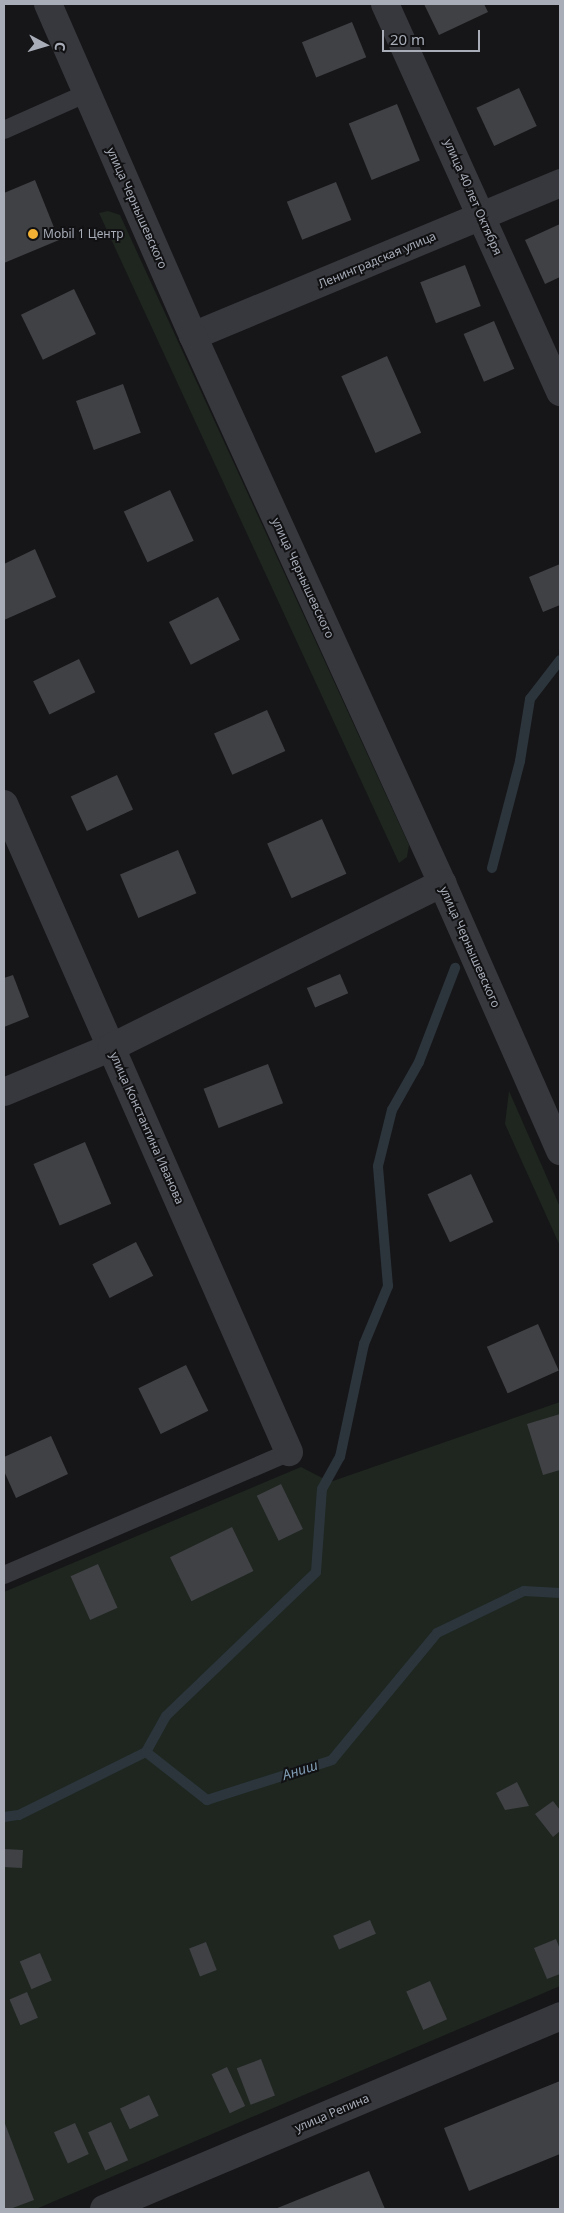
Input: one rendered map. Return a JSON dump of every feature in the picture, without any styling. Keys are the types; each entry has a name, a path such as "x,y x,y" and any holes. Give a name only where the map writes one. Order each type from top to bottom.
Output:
{"street":[{"name":"улица 40 лет Октября","path":"385,4 560,392"},
{"name":"улица Чернышевского","path":"52,5 87,94 193,336 442,883 560,1151"},
{"name":"Ленинградская улица","path":"193,336 560,183"},
{"name":"улица Константина Иванова","path":"4,804 288,1452"},
{"path":"4,1092 112,1047 442,883"},
{"name":"улица Репина","path":"104,2209 560,2016"}],"lane":[{"path":"4,130 87,94"},
{"path":"4,1575 288,1452"}],"shaded area":[{"path":"108,211 120,215 409,845 407,857 399,863 99,213"},
{"path":"509,1091 560,1207 560,1246 505,1124"},
{"path":"560,1402 560,1986 36,2209 4,2209 4,1592 301,1467 330,1482"}],"building":[{"path":"424,4 484,4 488,12 439,35"},
{"path":"352,22 366,57 316,77 302,42"},
{"path":"519,88 537,126 494,146 476,108"},
{"path":"397,104 420,161 372,180 349,123"},
{"path":"35,180 59,240 4,263 4,193"},
{"path":"336,182 351,220 302,240 287,202"},
{"path":"560,224 560,277 545,284 525,240"},
{"path":"465,265 481,306 436,323 420,282"},
{"path":"74,289 96,334 43,360 21,315"},
{"path":"494,321 514,369 484,382 464,334"},
{"path":"387,356 421,433 375,453 341,376"},
{"path":"123,384 141,433 94,450 76,401"},
{"path":"170,490 194,541 147,562 124,512"},
{"path":"35,549 56,597 4,620 4,564"},
{"path":"560,564 560,605 543,612 529,577"},
{"path":"218,597 240,640 191,665 169,622"},
{"path":"79,659 95,692 49,715 33,681"},
{"path":"267,710 285,751 232,775 214,734"},
{"path":"117,775 133,809 87,831 71,797"},
{"path":"322,819 346,874 292,898 267,843"},
{"path":"178,850 196,893 138,918 120,875"},
{"path":"340,974 348,993 315,1007 307,988"},
{"path":"13,975 29,1017 4,1027 4,978"},
{"path":"268,1064 283,1103 219,1128 204,1089"},
{"path":"85,1142 111,1204 60,1226 33,1164"},
{"path":"471,1174 493,1222 450,1242 427,1194"},
{"path":"136,1242 153,1276 110,1298 92,1264"},
{"path":"538,1324 559,1371 508,1393 487,1347"},
{"path":"186,1365 208,1411 161,1434 138,1388"},
{"path":"560,1414 560,1470 543,1475 527,1424"},
{"path":"51,1436 68,1474 16,1498 4,1471 4,1457"},
{"path":"281,1484 303,1529 279,1541 257,1496"},
{"path":"232,1527 253,1571 191,1601 170,1557"},
{"path":"98,1564 118,1608 90,1620 71,1576"},
{"path":"517,1782 529,1806 505,1810 496,1793"},
{"path":"553,1801 560,1810 560,1831 553,1837 535,1814"},
{"path":"4,1849 23,1850 22,1868 4,1867"},
{"path":"370,1920 376,1934 339,1949 333,1936"},
{"path":"556,1939 560,1949 560,1974 547,1979 534,1948"},
{"path":"206,1942 217,1970 200,1976 189,1948"},
{"path":"40,1953 52,1981 31,1989 20,1962"},
{"path":"430,1981 447,2019 423,2030 406,1992"},
{"path":"27,1992 38,2018 20,2025 10,1999"},
{"path":"261,2059 275,2095 251,2105 237,2068"},
{"path":"227,2067 245,2106 230,2113 212,2074"},
{"path":"560,2081 560,2154 469,2191 444,2128"},
{"path":"149,2095 159,2116 130,2129 120,2109"},
{"path":"4,2121 34,2200 10,2209 4,2209"},
{"path":"111,2122 128,2160 105,2171 88,2132"},
{"path":"75,2123 89,2154 68,2163 54,2132"},
{"path":"369,2171 385,2209 275,2209"}],"waterway":[{"path":"492,868 520,761 530,699 560,660"},
{"path":"146,1752 166,1716 316,1572 322,1489 340,1457 364,1344 388,1286 378,1166 392,1110 419,1062 455,968"},
{"name":"Аниш","path":"4,1817 19,1815 146,1752 207,1800 332,1760 437,1633 524,1591 560,1593"}],"place":[{"name":"Mobil 1 Центр","path":"33,234"}]}
